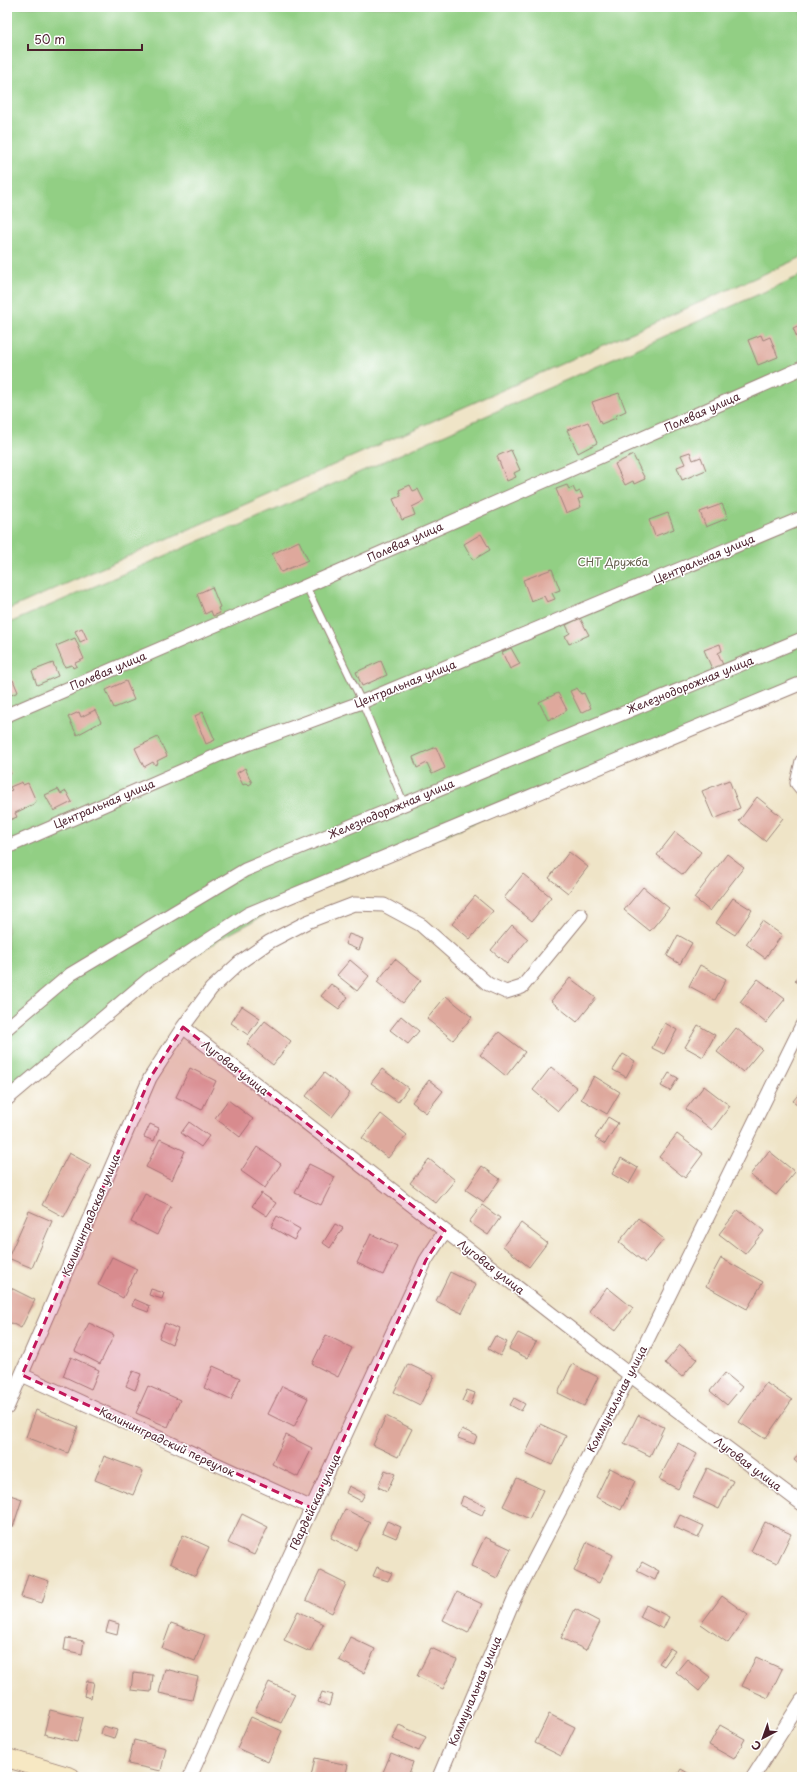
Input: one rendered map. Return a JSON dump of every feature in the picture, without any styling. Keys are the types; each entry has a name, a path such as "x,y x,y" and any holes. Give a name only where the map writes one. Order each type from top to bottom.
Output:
{"street":[{"name":"Полевая улица","path":"7,715 306,586 802,368"},
{"name":"Центральная улица","path":"7,847 223,753 362,702 802,518"},
{"name":"Железнодорожная улица","path":"7,1028 71,974 245,870 802,639"},
{"path":"7,1099 149,979 248,914 802,683"},
{"path":"802,761 797,783 802,789"},
{"name":"Калининградская улица","path":"7,1408 150,1078 183,1027 211,989 239,963 269,942 307,922 354,904 384,905 421,925 488,984 506,992 522,987 581,915"},
{"name":"Коммунальная улица","path":"439,1777 514,1600 630,1375 802,1025"},
{"name":"Луговая улица","path":"183,1027 630,1375 802,1504"},
{"name":"Гвардейская улица","path":"190,1777 426,1260 445,1231"},
{"name":"Калининградский переулок","path":"22,1375 312,1508"},
{"path":"753,1777 802,1700"},
{"path":"7,1758 71,1777"}],"lane":[{"path":"306,586 362,702 404,803"}],"highlighted area":[{"path":"183,1027 445,1231 426,1260 312,1508 22,1375 150,1078"}],"green space":[{"path":"7,7 802,7 802,257 7,610"},
{"name":"СНТ Дружба","path":"802,275 802,683 293,900 220,939 136,995 7,1099 7,624 232,527 239,526"}],"building":[{"path":"802,324 802,349 793,328"},
{"path":"761,335 763,340 770,337 778,357 758,365 748,340"},
{"path":"619,393 626,411 615,416 616,418 601,424 592,402"},
{"path":"588,422 597,443 578,453 567,430"},
{"path":"511,450 520,470 514,473 516,477 507,481 497,456"},
{"path":"690,452 693,460 701,457 706,470 682,480 677,467 685,464 681,455"},
{"path":"633,455 645,479 634,484 633,481 625,485 615,464"},
{"path":"410,485 413,491 418,489 424,501 412,507 415,515 402,520 393,499 401,496 399,490"},
{"path":"567,485 569,489 573,487 576,493 580,491 583,498 578,499 581,507 566,513 556,489"},
{"path":"722,504 728,518 706,527 700,512"},
{"path":"668,513 674,529 655,536 649,520"},
{"path":"481,534 490,550 473,560 464,544"},
{"path":"299,541 308,560 281,572 272,554"},
{"path":"552,569 560,590 552,593 555,599 547,602 544,596 531,601 523,580"},
{"path":"212,587 220,607 218,608 220,613 213,616 211,611 205,614 197,594"},
{"path":"580,618 589,635 569,644 565,636 570,633 566,625"},
{"path":"82,628 87,639 80,642 75,631"},
{"path":"75,638 84,659 75,663 77,666 73,668 72,665 65,667 56,646"},
{"path":"720,644 722,651 718,653 723,665 712,669 704,650"},
{"path":"511,648 520,664 510,669 502,652"},
{"path":"381,661 387,675 362,686 356,672"},
{"path":"53,663 58,676 37,685 32,671"},
{"path":"13,680 18,692 7,697 7,682"},
{"path":"126,681 134,700 114,708 106,690"},
{"path":"577,688 581,694 584,693 591,708 581,713 570,691"},
{"path":"558,693 567,710 554,719 554,717 548,720 539,702"},
{"path":"95,710 101,722 77,735 68,717 79,712 81,717"},
{"path":"203,712 215,740 206,744 195,716"},
{"path":"158,737 167,756 157,761 158,763 155,765 153,762 144,767 135,748"},
{"path":"436,747 445,768 432,774 427,763 417,768 413,757"},
{"path":"7,765 11,774 7,776"},
{"path":"245,768 252,783 249,785 247,783 243,785 237,773"},
{"path":"729,780 740,808 714,819 702,791"},
{"path":"22,782 23,785 28,783 36,801 34,804 15,813 17,817 7,821 7,792 12,790 10,787"},
{"path":"58,789 61,794 66,791 72,802 54,811 45,795"},
{"path":"757,797 783,818 765,841 739,821"},
{"path":"675,832 701,852 683,875 657,855"},
{"path":"569,852 588,867 568,893 549,878"},
{"path":"727,854 744,867 710,911 694,898"},
{"path":"523,874 551,897 532,921 504,898"},
{"path":"643,887 669,908 650,931 624,910"},
{"path":"475,896 493,911 470,939 452,924"},
{"path":"733,898 752,910 735,935 716,923"},
{"path":"762,921 782,935 765,958 746,944"},
{"path":"512,925 528,939 507,964 491,950"},
{"path":"349,934 363,939 359,950 345,944"},
{"path":"678,935 692,943 680,964 667,956"},
{"path":"395,959 421,980 403,1003 377,982"},
{"path":"350,960 369,976 357,991 337,975"},
{"path":"700,965 726,979 715,1000 689,986"},
{"path":"802,971 802,986 795,981"},
{"path":"570,978 596,998 577,1022 551,1001"},
{"path":"758,979 785,999 766,1023 740,1002"},
{"path":"331,984 348,997 339,1009 321,996"},
{"path":"446,996 472,1017 453,1040 427,1019"},
{"path":"242,1006 260,1018 248,1035 231,1023"},
{"path":"401,1016 419,1031 408,1044 390,1030"},
{"path":"265,1021 291,1041 273,1065 247,1044"},
{"path":"665,1023 677,1030 664,1054 652,1048"},
{"path":"698,1025 715,1035 703,1057 685,1047"},
{"path":"736,1028 762,1049 743,1072 717,1052"},
{"path":"499,1032 525,1052 506,1076 480,1055"},
{"path":"623,1054 635,1061 626,1077 613,1070"},
{"path":"551,1067 577,1088 558,1111 533,1090"},
{"path":"190,1068 216,1081 202,1110 176,1097"},
{"path":"382,1069 408,1088 398,1102 371,1083"},
{"path":"324,1073 350,1093 332,1117 306,1096"},
{"path":"669,1073 678,1078 670,1091 661,1086"},
{"path":"594,1076 620,1092 607,1114 581,1099"},
{"path":"429,1080 443,1091 426,1113 412,1102"},
{"path":"704,1086 730,1106 712,1130 686,1109"},
{"path":"802,1090 802,1108 793,1101"},
{"path":"228,1100 253,1119 240,1137 215,1118"},
{"path":"381,1114 407,1135 388,1158 362,1138"},
{"path":"608,1117 618,1123 605,1144 595,1138"},
{"path":"189,1122 209,1136 201,1147 181,1133"},
{"path":"150,1124 159,1128 154,1141 144,1137"},
{"path":"677,1134 703,1154 685,1178 659,1157"},
{"path":"160,1139 185,1151 172,1180 146,1167"},
{"path":"257,1147 281,1164 265,1188 241,1171"},
{"path":"769,1151 795,1172 776,1195 750,1175"},
{"path":"69,1153 91,1165 64,1217 42,1205"},
{"path":"621,1158 638,1168 629,1184 612,1174"},
{"path":"429,1159 455,1180 436,1203 410,1183"},
{"path":"309,1164 335,1177 321,1205 295,1193"},
{"path":"482,1166 500,1179 484,1202 466,1190"},
{"path":"261,1193 276,1203 267,1216 252,1206"},
{"path":"145,1194 171,1206 157,1235 131,1222"},
{"path":"482,1205 500,1218 488,1235 469,1222"},
{"path":"738,1210 764,1231 745,1254 719,1234"},
{"path":"29,1211 52,1221 32,1268 8,1258"},
{"path":"277,1216 300,1229 294,1240 271,1227"},
{"path":"638,1218 664,1239 645,1263 619,1242"},
{"path":"521,1223 547,1243 529,1267 503,1246"},
{"path":"335,1224 343,1228 330,1248 323,1243"},
{"path":"371,1234 397,1246 383,1275 357,1263"},
{"path":"112,1257 137,1269 123,1298 98,1285"},
{"path":"721,1258 763,1282 747,1309 706,1286"},
{"path":"450,1272 476,1285 462,1313 436,1301"},
{"path":"9,1287 35,1300 21,1328 7,1321 7,1292"},
{"path":"607,1287 633,1308 615,1331 589,1311"},
{"path":"151,1289 164,1293 162,1299 149,1295"},
{"path":"134,1299 150,1306 148,1312 132,1306"},
{"path":"89,1323 114,1335 100,1364 75,1351"},
{"path":"165,1323 178,1329 172,1344 159,1338"},
{"path":"518,1333 536,1342 527,1358 509,1349"},
{"path":"326,1335 352,1348 338,1377 312,1364"},
{"path":"495,1336 507,1342 500,1356 488,1349"},
{"path":"680,1345 697,1359 682,1377 665,1363"},
{"path":"71,1357 99,1370 91,1389 63,1376"},
{"path":"408,1364 434,1376 420,1405 394,1392"},
{"path":"572,1364 598,1377 584,1406 558,1393"},
{"path":"213,1366 240,1378 231,1400 204,1388"},
{"path":"133,1371 141,1374 135,1390 126,1386"},
{"path":"725,1373 742,1387 727,1405 710,1391"},
{"path":"766,1383 792,1400 765,1439 739,1422"},
{"path":"148,1386 180,1400 168,1427 136,1413"},
{"path":"282,1386 308,1398 294,1427 268,1414"},
{"path":"467,1390 475,1393 471,1405 462,1401"},
{"path":"514,1398 525,1404 521,1411 510,1405"},
{"path":"36,1410 78,1427 68,1453 26,1437"},
{"path":"638,1415 664,1427 650,1456 624,1443"},
{"path":"386,1416 412,1429 398,1457 373,1445"},
{"path":"540,1424 566,1436 552,1465 526,1453"},
{"path":"462,1429 477,1436 474,1444 458,1438"},
{"path":"286,1435 312,1448 298,1477 272,1464"},
{"path":"678,1443 697,1454 678,1489 659,1479"},
{"path":"802,1450 802,1467 794,1460"},
{"path":"104,1456 143,1471 133,1495 95,1480"},
{"path":"610,1468 635,1481 621,1510 596,1497"},
{"path":"707,1468 733,1481 719,1509 693,1497"},
{"path":"385,1470 395,1474 387,1491 378,1487"},
{"path":"517,1478 543,1490 529,1519 503,1506"},
{"path":"349,1486 365,1494 361,1501 346,1493"},
{"path":"7,1494 22,1499 13,1527 7,1525"},
{"path":"463,1496 486,1506 482,1515 460,1505"},
{"path":"345,1509 370,1522 356,1550 331,1538"},
{"path":"242,1514 268,1527 254,1555 228,1543"},
{"path":"680,1515 704,1526 698,1538 674,1527"},
{"path":"387,1521 401,1527 396,1538 382,1532"},
{"path":"765,1522 791,1534 777,1563 751,1551"},
{"path":"183,1535 209,1547 195,1576 170,1563"},
{"path":"485,1537 511,1549 497,1578 471,1566"},
{"path":"587,1542 613,1555 599,1583 574,1571"},
{"path":"642,1562 659,1571 655,1580 637,1571"},
{"path":"377,1567 392,1573 388,1581 373,1576"},
{"path":"320,1571 346,1584 332,1613 306,1600"},
{"path":"28,1574 49,1581 42,1603 21,1597"},
{"path":"457,1592 482,1604 468,1633 443,1620"},
{"path":"722,1596 748,1615 728,1643 701,1624"},
{"path":"646,1605 669,1617 663,1629 640,1617"},
{"path":"575,1609 600,1622 586,1650 561,1638"},
{"path":"298,1611 323,1624 310,1652 284,1640"},
{"path":"109,1621 119,1624 117,1635 106,1632"},
{"path":"171,1623 205,1635 195,1661 162,1648"},
{"path":"350,1637 375,1649 364,1673 339,1660"},
{"path":"66,1638 84,1641 82,1654 64,1650"},
{"path":"431,1648 457,1660 443,1689 417,1676"},
{"path":"670,1648 675,1651 664,1666 659,1663"},
{"path":"756,1657 782,1669 768,1698 742,1686"},
{"path":"687,1659 710,1677 699,1691 676,1672"},
{"path":"165,1669 198,1677 192,1700 159,1693"},
{"path":"133,1673 153,1675 151,1692 131,1690"},
{"path":"87,1681 94,1682 91,1698 84,1696"},
{"path":"269,1682 295,1694 281,1723 255,1711"},
{"path":"322,1692 332,1695 329,1706 318,1702"},
{"path":"50,1710 83,1718 77,1742 44,1734"},
{"path":"549,1714 575,1727 561,1756 535,1743"},
{"path":"251,1717 282,1731 268,1762 237,1748"},
{"path":"399,1725 426,1737 419,1751 392,1739"},
{"path":"720,1725 745,1739 734,1759 709,1745"},
{"path":"103,1726 117,1730 114,1738 101,1734"},
{"path":"134,1740 166,1748 161,1771 128,1764"},
{"path":"391,1753 413,1762 408,1777 381,1777"},
{"path":"315,1758 348,1765 345,1777 311,1777"},
{"path":"681,1769 695,1777 676,1777"}]}
